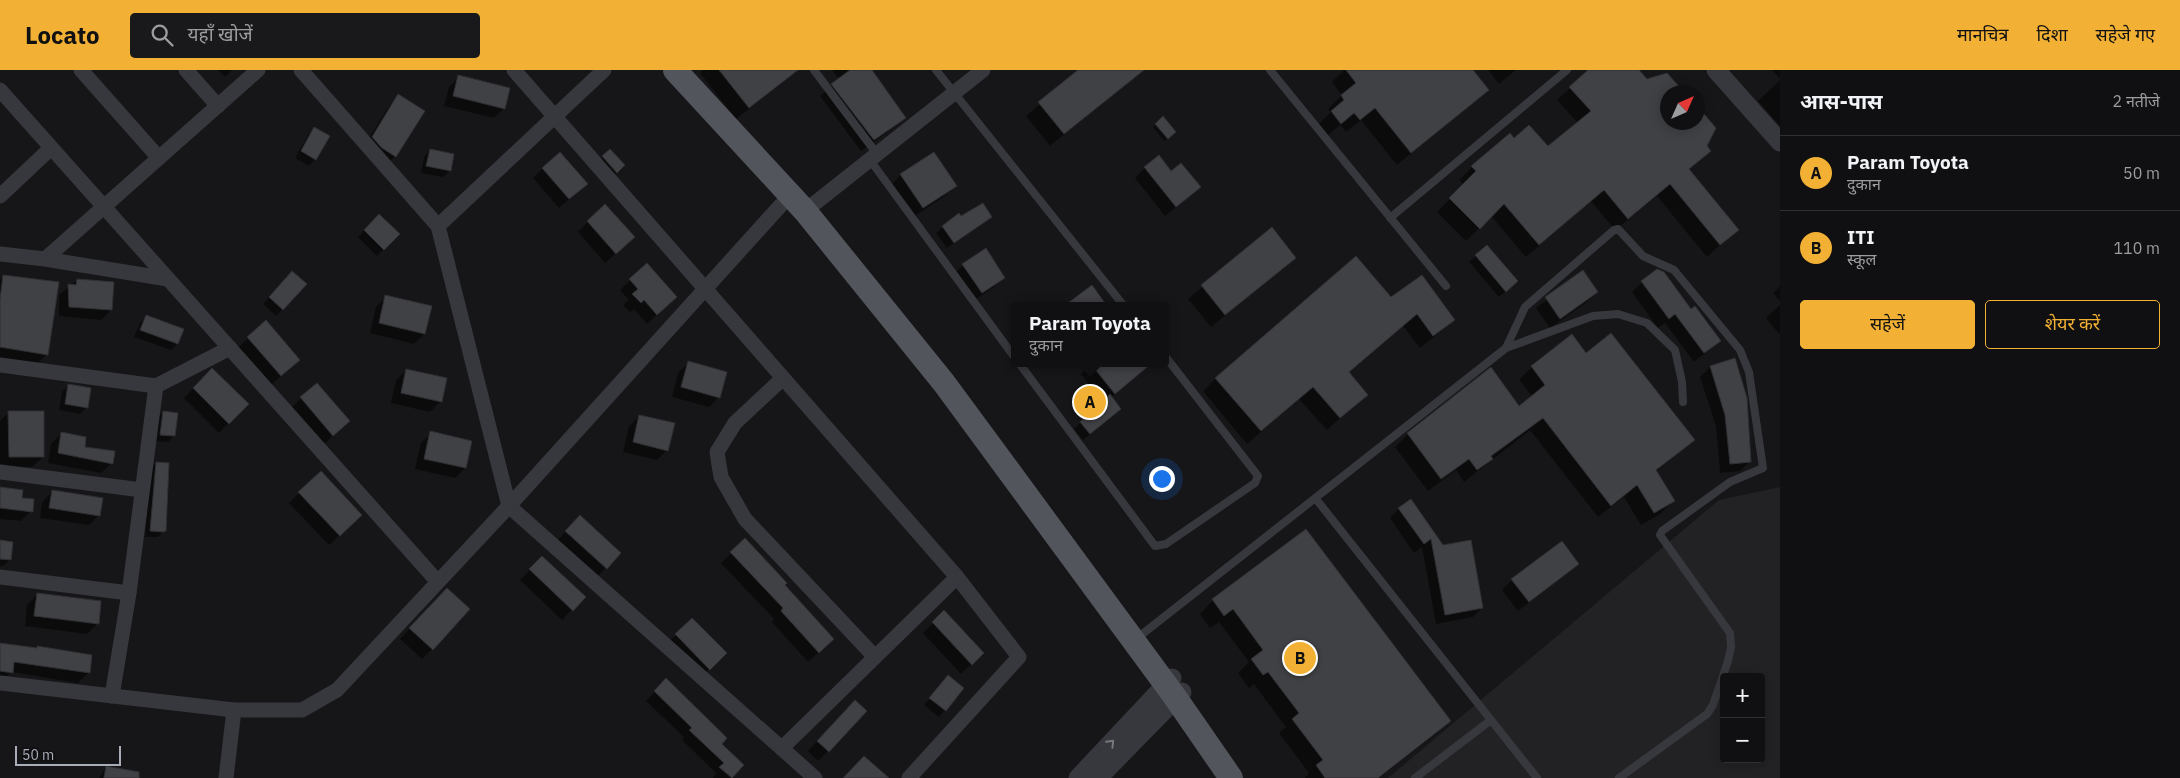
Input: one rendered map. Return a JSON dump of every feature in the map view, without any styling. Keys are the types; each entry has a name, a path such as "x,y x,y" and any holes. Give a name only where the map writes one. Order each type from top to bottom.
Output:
{"main road":[{"path":"675,70 803,203"},
{"path":"690,70 803,203 944,383 1242,778"},
{"path":"1174,688 1231,778"}],"street":[{"path":"82,70 159,158"},
{"path":"186,70 218,106"},
{"path":"45,259 258,70"},
{"path":"301,70 438,226 509,506 815,778"},
{"path":"514,70 957,577 1018,657 909,778"},
{"path":"438,226 604,70"},
{"path":"0,683 234,710 302,710 337,690 509,506 704,288 803,203 873,157 982,70"},
{"path":"1716,70 1780,142"},
{"path":"0,90 437,581"},
{"path":"0,196 51,148"},
{"path":"0,254 45,259 168,279"},
{"path":"0,365 156,386 230,348"},
{"path":"783,378 735,423 717,452 721,477 745,519 875,657"},
{"path":"112,696 129,593 156,386"},
{"path":"0,472 142,490"},
{"path":"0,577 129,593"},
{"path":"782,748 957,577"},
{"path":"1078,778 1174,688"},
{"path":"1098,778 1174,688"},
{"path":"226,778 234,710"}],"lane":[{"path":"814,70 1011,352"},
{"path":"936,70 1121,302"},
{"path":"1270,70 1446,286"},
{"path":"1390,218 1567,70"},
{"path":"1506,348 1525,307 1614,230 1618,229 1643,256 1674,270 1740,350 1749,372 1763,468 1730,482 1662,531 1660,535 1730,633 1731,648 1718,694 1706,714 1619,778"},
{"path":"1138,638 1506,348 1593,316 1618,314 1647,324 1675,350 1682,382 1683,402"},
{"path":"1022,367 1150,542 1155,546 1166,544 1255,483 1258,476 1169,361"},
{"path":"1316,499 1536,778"},
{"path":"1415,778 1492,720"}],"shaded area":[{"path":"1780,487 1780,778 1388,778 1719,500"}],"building":[{"path":"719,70 798,70 749,108"},
{"path":"850,70 872,70 906,118 874,140 831,84"},
{"path":"1078,70 1144,70 1064,134 1038,102"},
{"path":"1346,70 1473,70 1489,90 1411,153 1375,108 1360,120 1354,113 1341,124 1331,111 1344,100 1341,95 1356,83"},
{"path":"1588,70 1639,70 1647,79 1667,73 1678,85 1660,85 1660,130 1705,130 1705,115 1716,128 1707,146 1711,151 1689,169 1739,230 1720,245 1670,184 1628,219 1604,190 1539,245 1504,204 1480,229 1449,198 1476,171 1471,166 1510,133 1514,138 1529,125 1548,146 1591,111 1569,87"},
{"path":"458,75 510,88 505,109 453,96"},
{"path":"398,94 425,111 396,157 382,148 372,137"},
{"path":"1163,116 1176,132 1168,139 1155,124"},
{"path":"314,127 330,136 316,160 301,151"},
{"path":"430,149 454,154 451,171 426,166"},
{"path":"610,149 625,165 617,173 602,156"},
{"path":"560,152 588,184 569,199 542,168"},
{"path":"934,152 957,186 923,208 900,174"},
{"path":"1159,155 1171,171 1181,163 1201,187 1176,207 1144,167"},
{"path":"983,203 992,217 954,243 942,226 959,213 961,216"},
{"path":"605,204 635,237 616,254 587,221"},
{"path":"379,214 400,234 384,250 364,230"},
{"path":"1272,227 1296,258 1225,315 1201,285"},
{"path":"1487,245 1518,281 1506,292 1475,255"},
{"path":"986,248 1005,278 982,293 962,264"},
{"path":"1356,256 1391,297 1422,275 1455,320 1433,336 1417,314 1349,372 1368,395 1340,418 1313,387 1261,431 1215,378"},
{"path":"647,263 677,297 657,315 644,300 641,303 632,294 638,289 629,279"},
{"path":"1657,269 1664,272 1691,309 1695,306 1721,341 1704,353 1675,314 1669,319 1641,281"},
{"path":"1583,270 1598,292 1560,319 1545,297"},
{"path":"292,271 307,284 283,310 269,297"},
{"path":"3,275 59,282 48,355 0,347 0,299"},
{"path":"77,279 114,282 112,310 69,307 68,284 76,285"},
{"path":"1092,285 1104,302 1069,302"},
{"path":"385,295 432,306 425,334 379,323"},
{"path":"146,315 184,329 178,344 140,330"},
{"path":"266,320 300,360 281,376 247,337"},
{"path":"1611,333 1695,440 1656,470 1675,501 1654,513 1637,485 1611,506 1543,418 1491,456 1493,459 1477,470 1469,459 1441,479 1407,433 1491,367 1519,406 1545,385 1531,366 1572,334 1586,353"},
{"path":"1735,358 1747,398 1751,462 1730,464 1725,415 1710,366"},
{"path":"688,361 727,372 720,398 681,387"},
{"path":"1093,367 1147,367 1115,394"},
{"path":"212,368 249,404 229,424 193,388"},
{"path":"406,369 447,378 442,402 401,393"},
{"path":"317,383 350,421 333,436 300,397"},
{"path":"68,384 91,388 88,408 65,404"},
{"path":"1110,394 1121,409 1090,434 1080,422"},
{"path":"8,411 44,411 44,457 9,457"},
{"path":"163,411 178,413 175,436 160,435"},
{"path":"639,415 675,423 668,451 633,442"},
{"path":"430,431 472,441 466,468 424,459"},
{"path":"61,432 86,437 85,447 115,451 113,464 58,453"},
{"path":"156,462 169,463 166,531 163,532 150,531"},
{"path":"321,471 362,515 340,536 298,492"},
{"path":"0,487 23,490 22,498 34,499 33,512 0,508"},
{"path":"52,490 103,498 100,516 49,508"},
{"path":"1411,499 1443,545 1471,540 1483,608 1445,615 1431,539 1424,544 1398,508"},
{"path":"580,515 621,553 607,569 565,531"},
{"path":"1306,529 1451,721 1378,778 1325,778 1316,765 1323,760 1292,719 1299,713 1268,672 1263,675 1251,659 1263,650 1233,609 1224,616 1212,599"},
{"path":"745,538 787,583 785,585 834,639 819,653 781,611 783,608 730,552"},
{"path":"0,540 13,542 11,560 0,559"},
{"path":"1562,541 1579,564 1529,602 1511,579"},
{"path":"542,556 586,597 573,611 529,569"},
{"path":"447,588 470,609 433,650 409,628"},
{"path":"37,593 101,601 99,624 34,616"},
{"path":"944,610 984,653 972,665 932,622"},
{"path":"692,618 727,653 710,670 675,634"},
{"path":"0,643 37,648 37,646 92,655 90,673 14,662 13,673 0,671"},
{"path":"948,675 964,688 946,711 929,698"},
{"path":"666,678 727,738 722,744 744,765 732,778 719,767 724,763 689,730 692,728 654,691"},
{"path":"855,700 867,711 829,752 817,741"},
{"path":"864,756 889,778 843,778"},
{"path":"106,766 139,772 139,778 104,778"}],"place":[{"name":"Param Toyota","path":"1090,402"},
{"name":"ITI","path":"1300,658"}]}
